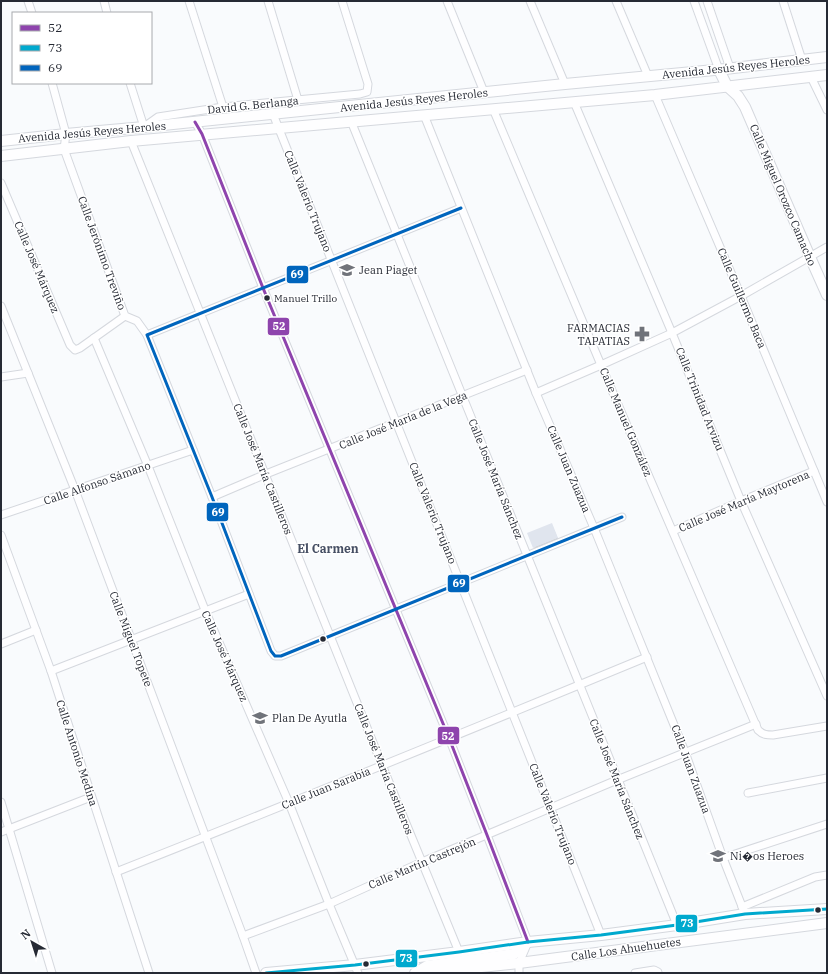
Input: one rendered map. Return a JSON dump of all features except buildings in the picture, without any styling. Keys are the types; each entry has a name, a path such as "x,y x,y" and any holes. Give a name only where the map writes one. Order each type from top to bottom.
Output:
{"street":[{"path":"28,1 32,12"},
{"path":"104,1 107,12"},
{"path":"189,1 223,107"},
{"path":"268,1 298,100"},
{"name":"David G. Berlanga","path":"144,127 158,116 223,107 360,94 366,92 368,84 342,1"},
{"path":"447,1 484,92"},
{"path":"530,1 565,84"},
{"path":"616,1 648,76"},
{"name":"Calle Miguel Orozco Camacho","path":"694,1 719,70 727,86 738,96 745,107 827,295"},
{"path":"706,1 730,68 739,85 738,96"},
{"path":"783,1 802,60"},
{"name":"Avenida Jesús Reyes Heroles","path":"1,141 484,92 719,70 827,57"},
{"name":"Avenida Jesús Reyes Heroles","path":"1,156 202,134 655,95 827,75"},
{"path":"811,77 827,110"},
{"name":"Calle Jerónimo Treviño","path":"52,84 66,134 64,149 125,316 137,321 147,335 272,651 275,656 281,656 330,636"},
{"path":"130,84 144,127"},
{"name":"Calle Guillermo Baca","path":"655,95 827,502"},
{"name":"Calle Trinidad Arvizu","path":"574,102 672,333 741,501 827,696"},
{"name":"Calle Manuel González","path":"493,109 758,730 761,733 773,735 827,726"},
{"name":"Calle Valerio Trujano","path":"273,114 601,935"},
{"name":"Calle Juan Zuazua","path":"424,115 536,393 647,657 685,752 743,911"},
{"name":"Calle José María Sánchez","path":"351,121 676,926"},
{"path":"196,122 449,738 528,942 519,968"},
{"name":"Calle José María Castilleros","path":"131,141 382,765 459,952"},
{"name":"Calle José Márquez","path":"1,182 70,345 75,350 94,338 148,466 205,610 290,803 329,904 357,969"},
{"path":"147,335 461,208"},
{"path":"536,393 672,333 827,247"},
{"name":"Calle Miguel Topete","path":"1,306 75,490 206,836 256,973"},
{"path":"94,338 125,316"},
{"name":"Calle José María de la Vega","path":"212,497 527,370"},
{"path":"1,377 28,373"},
{"name":"Calle Alfonso Sámano","path":"1,516 193,450"},
{"name":"Calle José María Maytorena","path":"673,531 814,471"},
{"path":"330,636 622,517"},
{"name":"Calle Antonio Medina","path":"1,535 51,671 149,973"},
{"path":"51,671 249,594"},
{"path":"1,644 36,630"},
{"name":"Calle Juan Sarabia","path":"116,872 290,803 647,657"},
{"name":"Calle Martín Castrejón","path":"243,936 329,904 422,862 617,780 756,724"},
{"path":"748,793 827,778"},
{"path":"1,832 91,797"},
{"path":"1,802 52,973"},
{"path":"723,858 827,824"},
{"path":"743,911 815,878 827,875"},
{"name":"Calle Los Ahuehuetes","path":"266,973 357,969 528,942 676,926 743,911 827,909"},
{"name":"Calle Los Ahuehuetes","path":"425,973 519,968 827,923"},
{"path":"415,973 427,966 514,954 528,942"},
{"path":"634,973 654,970 658,973"}],"transit line":[{"name":"52","path":"195,122 202,134 263,288 449,738 528,942"},
{"name":"69","path":"461,208 147,335 212,497 271,651 275,656 281,656 622,517"},
{"name":"73","path":"266,973 355,965 528,942 601,935 745,914 827,909"}],"place":[{"name":"Jean Piaget","path":"347,270"},
{"name":"Manuel Trillo","path":"267,298"},
{"name":"FARMACIAS TAPATIAS","path":"642,334"},
{"name":"Plan De Ayutla","path":"260,718"},
{"name":"Ni�os Heroes","path":"718,856"}],"district":[{"name":"El Carmen","path":"328,548"}]}
